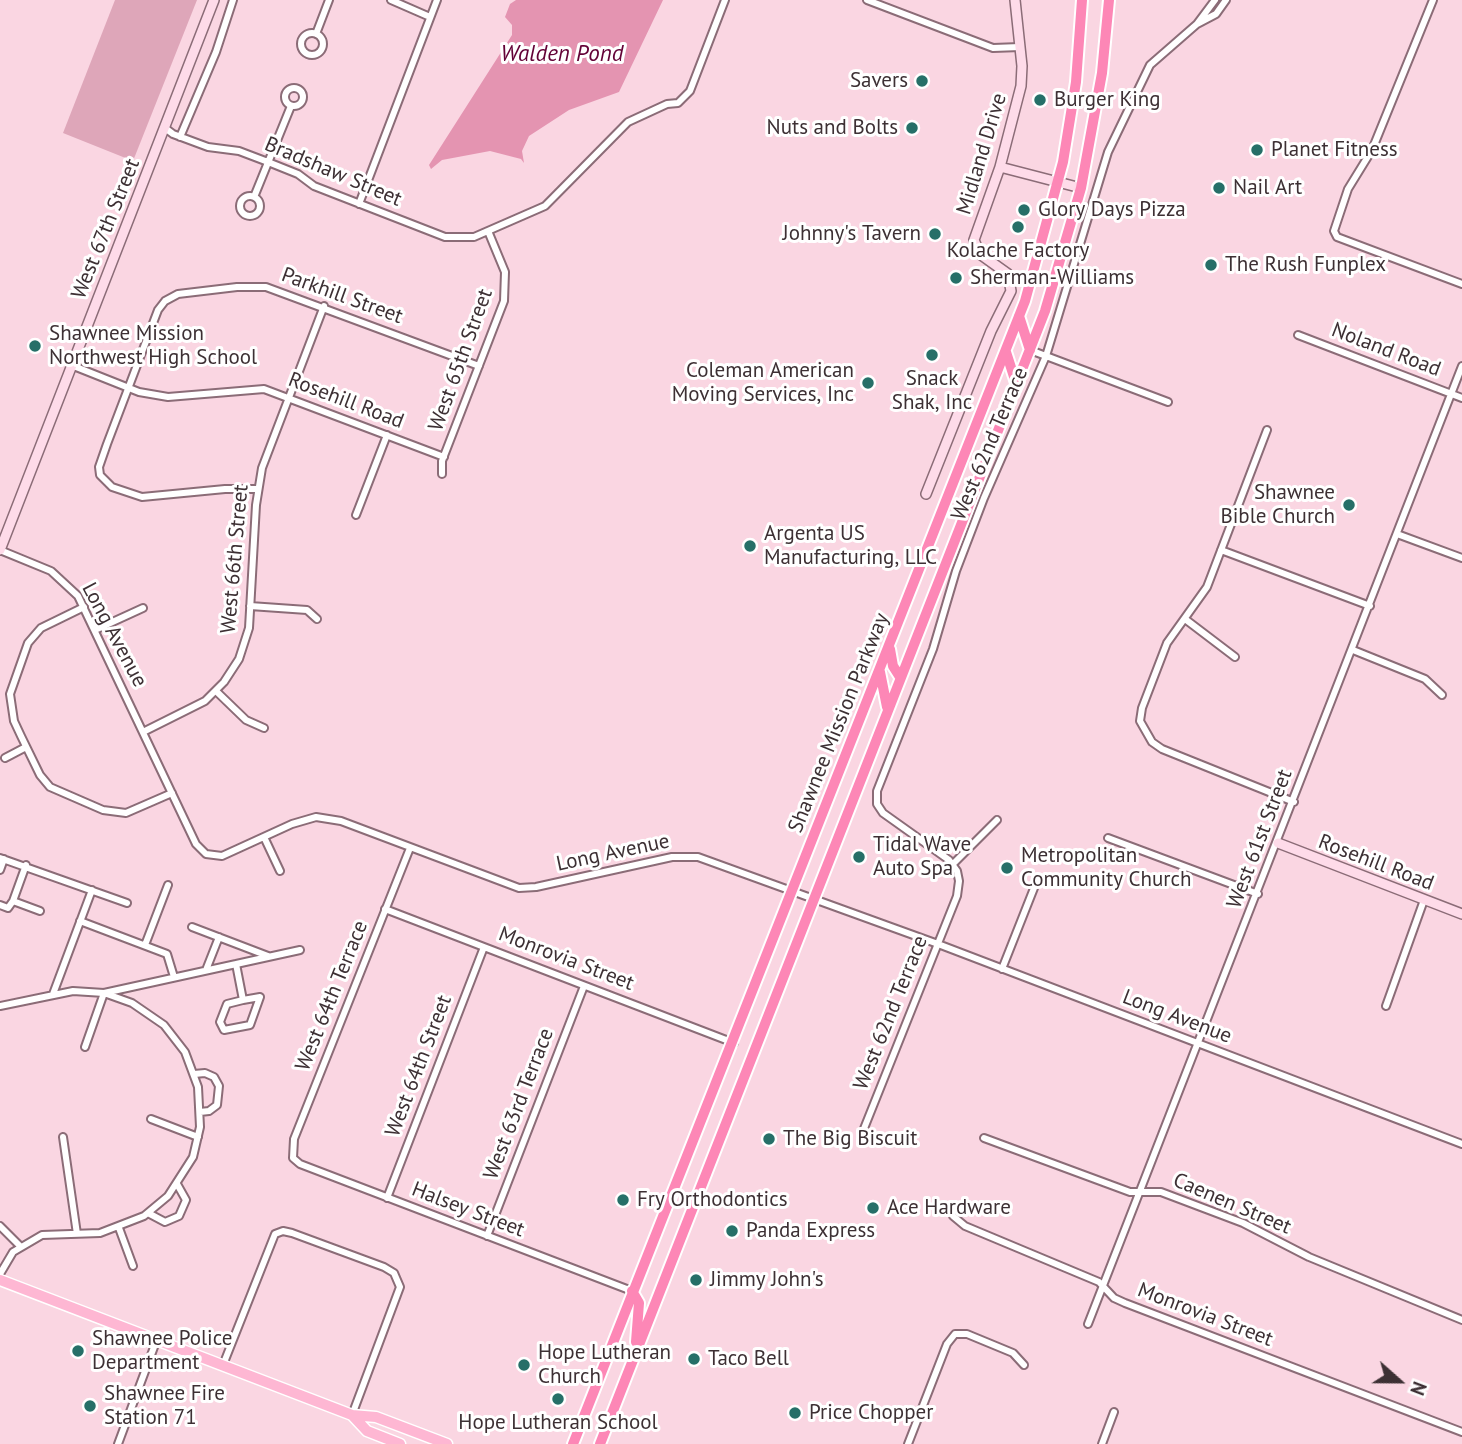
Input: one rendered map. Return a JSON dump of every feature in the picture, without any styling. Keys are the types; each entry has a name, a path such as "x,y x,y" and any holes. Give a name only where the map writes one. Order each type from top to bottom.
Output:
{"highway":[{"name":"Shawnee Mission Parkway","path":"573,1444 1019,316 1059,183 1076,82 1082,0"},
{"name":"Shawnee Mission Parkway","path":"600,1444 900,677 1017,386 1055,280 1081,188 1102,73 1109,0"},
{"path":"1019,316 1030,350"},
{"path":"1006,352 1017,386"},
{"path":"890,646 893,666 900,677"},
{"path":"880,672 887,710"},
{"path":"632,1291 639,1303 634,1355"}],"main road":[{"path":"0,1280 352,1415 376,1417 433,1441 447,1444"},
{"path":"352,1415 367,1431 400,1444"}],"street":[{"name":"West 67th Street","path":"0,550 214,0"},
{"path":"180,137 216,52 233,0"},
{"path":"316,34 329,0"},
{"path":"391,0 430,17"},
{"path":"359,204 437,0"},
{"path":"488,231 553,201 635,117 678,103 699,71 725,0"},
{"path":"867,0 993,48 1020,47"},
{"name":"Midland Drive","path":"926,494 991,331 1011,291 1008,274 979,254 975,240 1000,167 1021,86 1015,0"},
{"name":"West 62nd Terrace","path":"1198,24 1215,0"},
{"name":"West 62nd Terrace","path":"860,1136 959,889 957,871 953,864 883,813 877,804 877,791 933,649 956,570 984,498 1046,356 1096,185 1129,106 1150,65 1198,24 1216,14 1226,0"},
{"path":"1433,0 1372,150 1348,189 1335,222 1337,237 1462,284"},
{"path":"685,96 689,104"},
{"path":"254,197 291,106"},
{"name":"Bradshaw Street","path":"165,128 180,137 268,162 298,174 314,186 445,237 460,239 488,231"},
{"path":"1000,167 1081,188"},
{"name":"West 65th Street","path":"442,474 444,457 504,301 506,284 488,231"},
{"name":"Parkhill Street","path":"129,387 159,308 165,300 188,293 237,287 266,287 324,306 479,366"},
{"name":"West 66th Street","path":"143,732 198,705 216,691 239,659 249,628 258,489 262,467 324,306"},
{"name":"Noland Road","path":"1298,335 1462,398"},
{"path":"1030,350 1168,402"},
{"name":"Rosehill Road","path":"71,365 129,387 168,397 249,388 289,397 444,457"},
{"name":"West 61st Street","path":"1088,1324 1278,844 1462,366"},
{"path":"129,387 99,467 105,483 143,497 225,489 258,489"},
{"path":"1267,430 1207,587 1167,643 1142,708 1140,721 1152,743 1162,749 1294,802"},
{"path":"356,515 387,435"},
{"path":"1397,534 1462,558"},
{"name":"Long Avenue","path":"0,550 51,571 73,589 84,607 195,844 206,854 222,856 303,819 316,817 334,819 519,888 536,887 685,856 709,860 938,944 1462,1144"},
{"path":"1221,550 1370,606"},
{"path":"250,606 307,610 317,619"},
{"path":"84,607 41,628 28,643 10,694 14,721 26,747 40,775 50,787 110,813 126,813 172,793"},
{"path":"95,630 143,608"},
{"path":"1185,619 1235,657"},
{"path":"1353,650 1424,679 1442,695"},
{"path":"216,691 246,720 264,728"},
{"path":"5,758 26,747"},
{"path":"953,864 997,820"},
{"path":"264,837 280,871"},
{"path":"1108,838 1258,894"},
{"name":"Rosehill Road","path":"1278,844 1462,914"},
{"name":"West 64th Terrace","path":"293,1158 294,1139 410,848"},
{"path":"0,870 2,858 127,903"},
{"path":"0,905 8,908 13,901 26,865"},
{"path":"1002,969 1038,878"},
{"path":"145,945 168,885"},
{"path":"53,994 92,890"},
{"path":"1386,1006 1424,900"},
{"path":"13,901 40,911"},
{"name":"Monrovia Street","path":"385,909 733,1042"},
{"path":"80,921 167,954 174,977"},
{"path":"192,927 270,957"},
{"path":"206,970 219,937"},
{"name":"West 64th Street","path":"387,1198 484,947"},
{"path":"104,993 300,950"},
{"path":"236,964 243,1000"},
{"name":"West 63rd Terrace","path":"487,1236 584,986"},
{"path":"0,1006 53,994 85,991 104,993 132,1003 164,1025 185,1052 200,1097 198,1136 193,1157 177,1184 148,1213 119,1228 77,1234 42,1235 7,1259 0,1275"},
{"path":"85,1047 104,993"},
{"path":"260,997 250,1025 224,1031 220,1022 227,1004 243,1000 260,997"},
{"path":"194,1074 205,1073 214,1077 219,1086 216,1105 209,1111 200,1112"},
{"path":"151,1119 198,1136"},
{"path":"63,1137 77,1234"},
{"name":"Caenen Street","path":"984,1138 1129,1192 1161,1192 1243,1223 1309,1257 1462,1320"},
{"name":"Halsey Street","path":"293,1158 300,1164 632,1291"},
{"path":"148,1213 164,1222 179,1216 186,1200 177,1184"},
{"name":"Monrovia Street","path":"952,1209 953,1216 965,1226 1099,1282 1103,1288 1125,1303 1462,1432"},
{"path":"0,1226 21,1247"},
{"path":"119,1228 132,1266"},
{"path":"223,1364 275,1234 283,1231 292,1233 384,1267 399,1278 400,1287 352,1415"},
{"path":"908,1444 947,1344 955,1334 967,1334 1013,1353 1024,1365"},
{"path":"118,1444 157,1339"},
{"path":"1102,1444 1114,1412"}],"shaded area":[{"path":"115,0 197,0 133,161 63,133"}],"water":[{"name":"Walden Pond","path":"516,0 663,0 619,92 569,110 529,136 522,151 524,163 521,159 490,151 442,160 431,169 429,165 512,35 512,25 505,17 510,4"}],"place":[{"name":"Savers","path":"922,81"},
{"name":"Burger King","path":"1040,100"},
{"name":"Nuts and Bolts","path":"912,128"},
{"name":"Planet Fitness","path":"1257,150"},
{"name":"Nail Art","path":"1219,188"},
{"name":"Glory Days Pizza","path":"1024,210"},
{"name":"Kolache Factory","path":"1018,227"},
{"name":"Johnny's Tavern","path":"935,234"},
{"name":"The Rush Funplex","path":"1211,265"},
{"name":"Sherman-Williams","path":"956,278"},
{"name":"Shawnee Mission Northwest High School","path":"35,346"},
{"name":"Snack Shak, Inc","path":"932,355"},
{"name":"Coleman American Moving Services, Inc","path":"868,383"},
{"name":"Shawnee Bible Church","path":"1349,505"},
{"name":"Argenta US Manufacturing, LLC","path":"750,546"},
{"name":"Tidal Wave Auto Spa","path":"859,857"},
{"name":"Metropolitan Community Church","path":"1007,868"},
{"name":"The Big Biscuit","path":"769,1139"},
{"name":"Fry Orthodontics","path":"623,1200"},
{"name":"Ace Hardware","path":"873,1208"},
{"name":"Panda Express","path":"732,1231"},
{"name":"Jimmy John's","path":"696,1280"},
{"name":"Shawnee Police Department","path":"78,1351"},
{"name":"Taco Bell","path":"694,1359"},
{"name":"Hope Lutheran Church","path":"524,1365"},
{"name":"Hope Lutheran School","path":"558,1399"},
{"name":"Shawnee Fire Station 71","path":"90,1406"},
{"name":"Price Chopper","path":"795,1413"}]}
